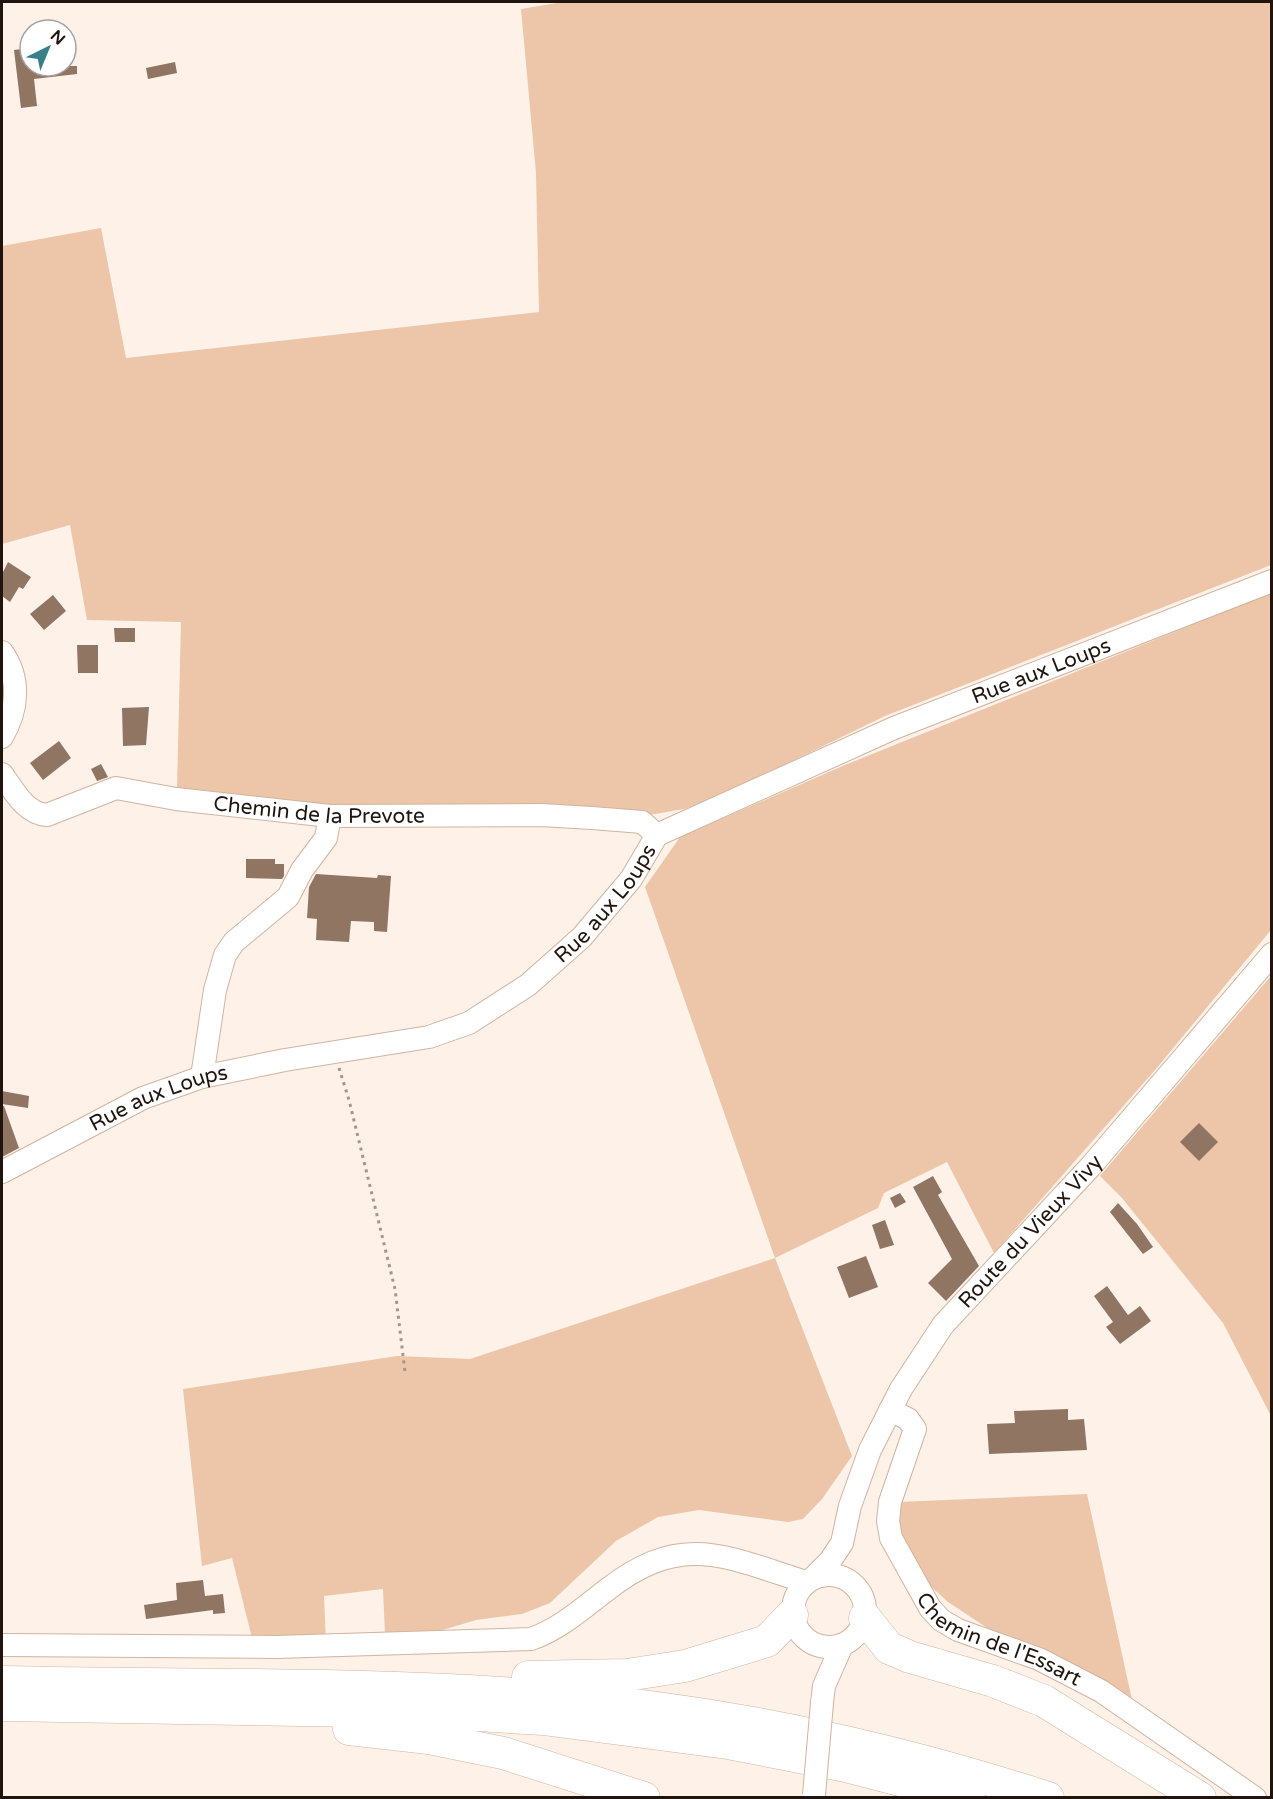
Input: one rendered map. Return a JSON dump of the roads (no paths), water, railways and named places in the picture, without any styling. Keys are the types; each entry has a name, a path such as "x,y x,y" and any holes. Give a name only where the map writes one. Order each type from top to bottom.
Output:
{"highway":[{"path":"363,1688 507,1677 603,1676 661,1671 708,1661 757,1646 776,1634 802,1603"},
{"path":"865,1618 880,1640 889,1648 910,1657 993,1681 1044,1701 1200,1797"},
{"path":"2,1682 363,1688 545,1696 671,1710 794,1732 897,1755 1048,1797"},
{"path":"2,1705 451,1713 601,1724 789,1754 969,1797"},
{"path":"251,1709 335,1727 418,1737 485,1749 531,1761 644,1797"}],"street":[{"name":"Rue aux Loups","path":"2,1172 143,1098 202,1077 452,1031 520,991 582,938 631,879 657,835 894,728 1272,581"},
{"path":"2,652 14,676 15,696 13,712 2,737"},
{"name":"Chemin de la Prevote","path":"2,774 20,800 37,814 59,811 116,789 254,809 330,816 541,815 642,822 657,835"},
{"path":"202,1077 215,990 225,955 234,942 288,897 302,870 326,838 330,816"},
{"name":"Route du Vieux Vivy","path":"802,1603 842,1543 858,1483 890,1410 918,1360 949,1318 1091,1166 1272,954"},
{"name":"Chemin de l'Essart","path":"890,1410 908,1419 915,1429 890,1502 888,1521 891,1538 930,1608 941,1620 958,1630 1039,1659 1101,1691 1255,1797"},
{"path":"2,1645 276,1647 513,1642 548,1633 631,1573 651,1562 678,1554 720,1554 766,1570 802,1603 816,1645 829,1648 842,1645 861,1629 865,1618 861,1594 854,1584 842,1543"},
{"path":"802,1603 834,1575 854,1584"},
{"path":"802,1603 823,1695 814,1796"},
{"path":"823,1695 842,1645"}]}
